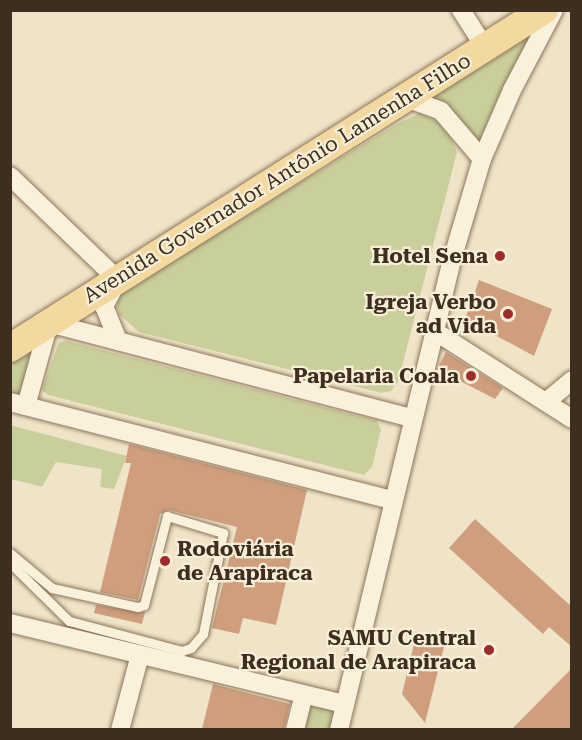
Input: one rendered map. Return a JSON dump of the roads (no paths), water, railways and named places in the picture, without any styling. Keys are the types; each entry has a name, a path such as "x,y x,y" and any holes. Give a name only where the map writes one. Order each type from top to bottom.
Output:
{"main road":[{"name":"Avenida Governador Antônio Lamenha Filho","path":"10,348 544,10"}],"street":[{"path":"461,10 484,46"},
{"path":"339,729 412,418 436,332 452,260 482,159 512,90 554,10"},
{"path":"406,98 441,111 482,159"},
{"path":"10,176 117,280 104,306 117,341"},
{"path":"392,500 18,404 49,323 412,418"},
{"path":"436,332 572,419"},
{"path":"546,402 572,380"},
{"path":"10,623 344,704"},
{"path":"120,729 140,655"},
{"path":"295,729 304,695"}],"lane":[{"path":"10,553 52,588 138,607 144,605 167,516 223,533 203,634 191,648 182,651 69,621 10,563"}],"place":[{"name":"Hotel Sena","path":"500,256"},
{"name":"Igreja Verbo ad Vida","path":"508,314"},
{"name":"Papelaria Coala","path":"471,376"},
{"name":"Rodoviária de Arapiraca","path":"165,561"},
{"name":"SAMU Central Regional de Arapiraca","path":"489,650"}]}
